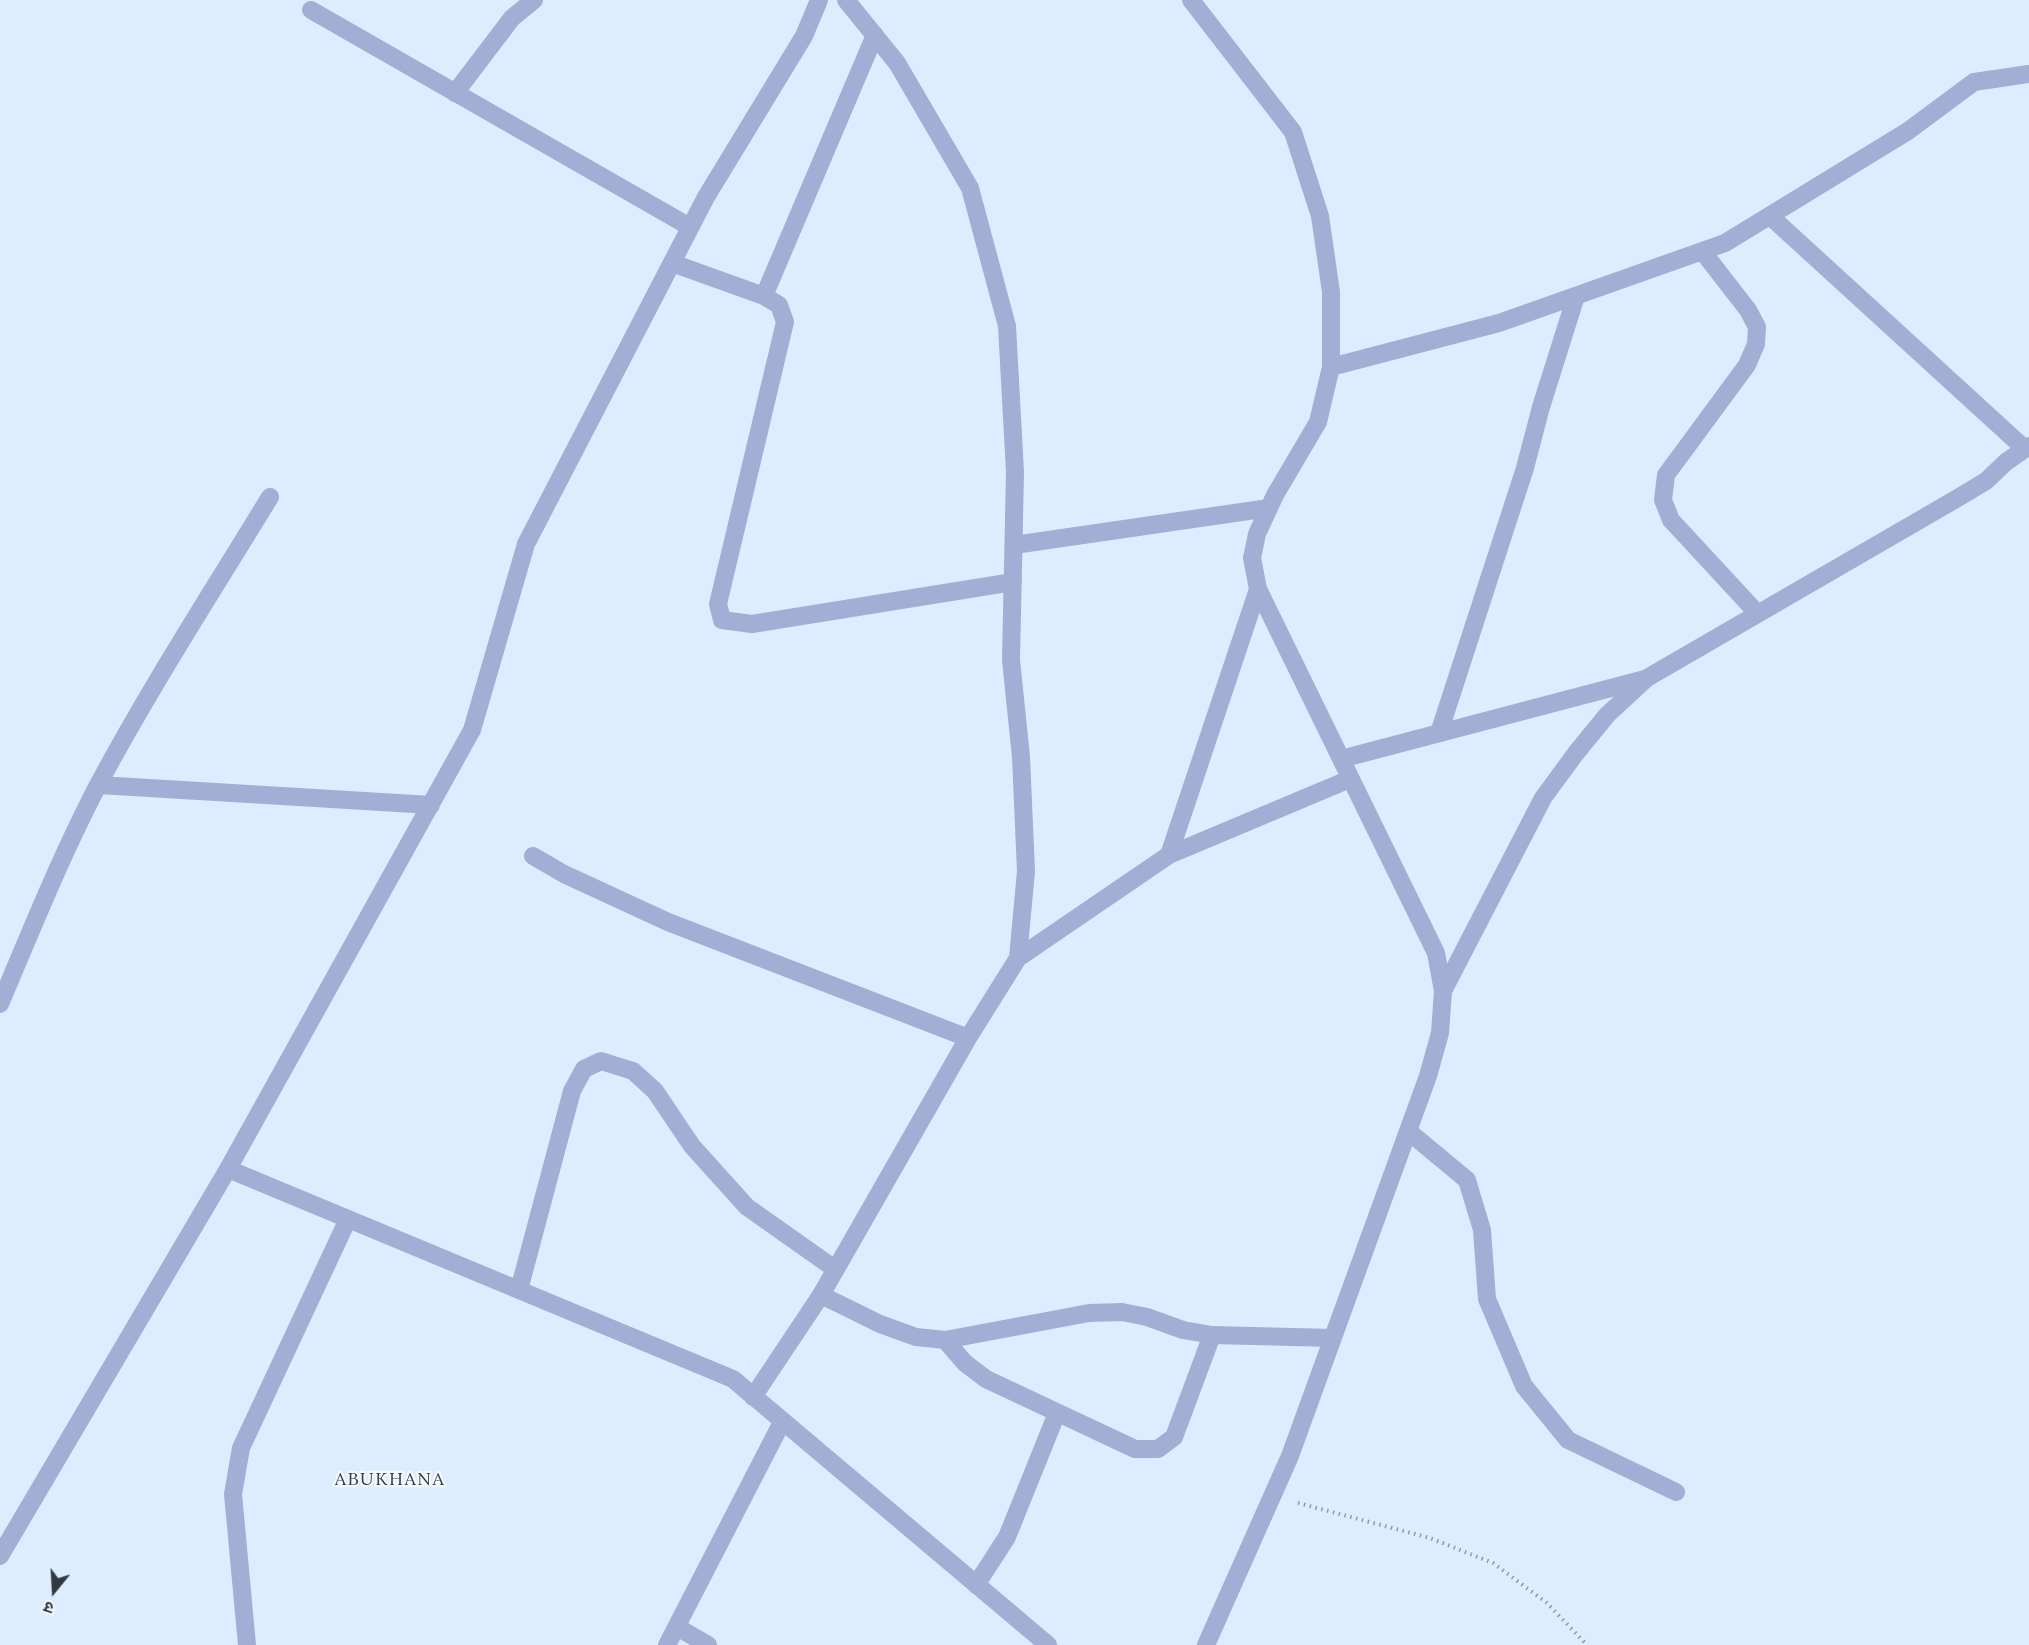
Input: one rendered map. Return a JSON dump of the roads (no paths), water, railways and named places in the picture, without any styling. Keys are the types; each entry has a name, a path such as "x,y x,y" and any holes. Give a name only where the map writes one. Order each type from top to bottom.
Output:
{"street":[{"path":"455,93 512,18 534,0"},
{"path":"0,1556 228,1169 472,730 526,544 706,197 804,36 819,0"},
{"path":"846,0 897,63 970,188 1007,326 1015,472 1011,660 1021,757 1026,871 1018,958"},
{"path":"1191,0 1293,132 1320,216 1331,292 1331,368 1318,422 1269,508 1257,534 1252,558 1258,589 1436,953 1443,991 1440,1033 1428,1076 1290,1456 1206,1645"},
{"path":"311,10 690,227"},
{"path":"764,296 874,35"},
{"path":"1331,368 1499,322 1725,243 1908,131 1974,82 2029,74"},
{"path":"1443,991 1543,798 1607,715 1647,678 1986,481 2027,447 1770,216"},
{"path":"1703,252 1748,310 1757,327 1756,344 1747,365 1666,475 1662,500 1671,520 1758,614"},
{"path":"672,263 764,296 779,305 785,322 718,604 722,620 752,624 1013,582"},
{"path":"1439,733 1525,468 1550,376 1576,296"},
{"path":"0,1004 43,903 99,785 270,497"},
{"path":"1014,545 1269,508"},
{"path":"1169,855 1258,589"},
{"path":"1341,759 1647,678"},
{"path":"753,1397 821,1295 968,1038 1018,958 1169,855 1350,779"},
{"path":"99,785 431,805"},
{"path":"533,856 564,874 668,922 968,1038"},
{"path":"519,1290 572,1091 584,1069 601,1061 633,1071 655,1091 692,1146 747,1207 835,1269"},
{"path":"1408,1131 1467,1180 1482,1230 1486,1299 1524,1386 1568,1440 1676,1492"},
{"path":"228,1169 732,1379 1048,1645"},
{"path":"247,1645 233,1494 241,1449 348,1219"},
{"path":"821,1295 880,1324 916,1337 945,1340 1089,1312 1122,1312 1147,1317 1184,1330 1212,1335 1333,1338"},
{"path":"945,1340 965,1363 986,1379 1135,1449 1158,1449 1174,1437 1212,1335"},
{"path":"976,1585 1007,1537 1057,1413"},
{"path":"667,1645 782,1422"},
{"path":"677,1627 708,1645"}],"district":[{"name":"ABUKHANA","path":"390,1480"}]}
